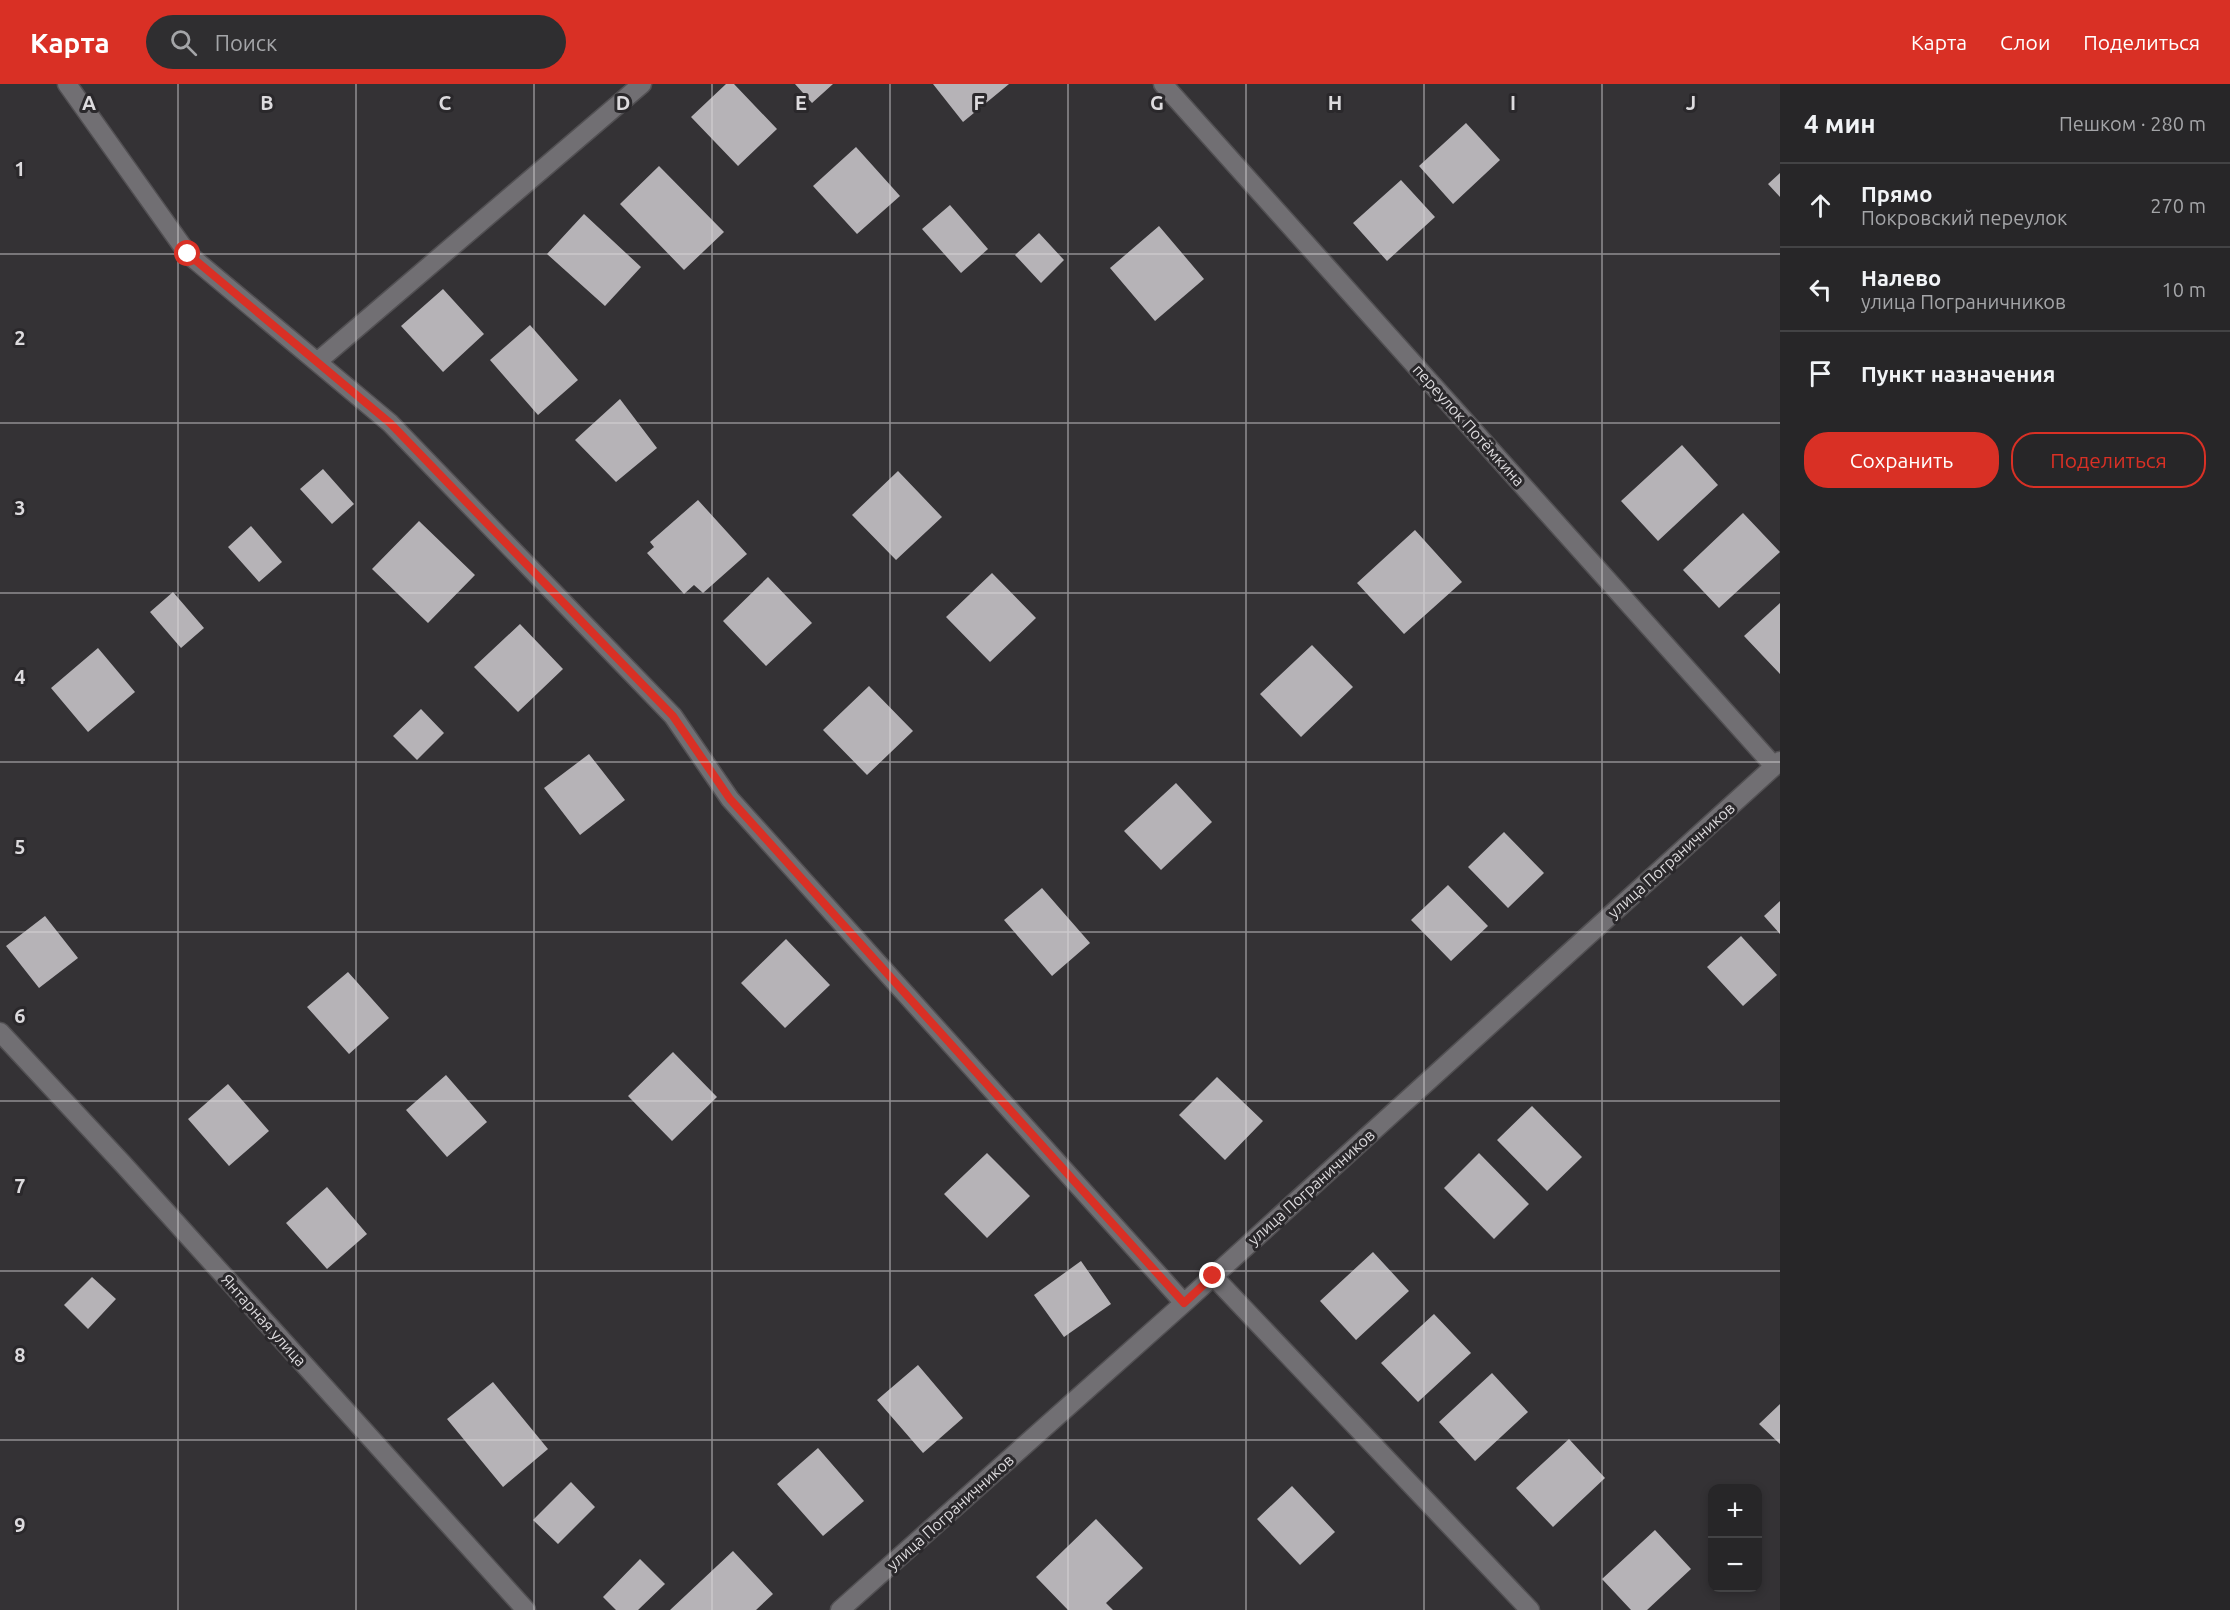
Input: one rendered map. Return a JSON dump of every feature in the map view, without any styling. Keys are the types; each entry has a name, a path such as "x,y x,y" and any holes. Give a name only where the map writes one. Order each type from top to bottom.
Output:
{"street":[{"path":"67,84 188,254 390,423 673,716 730,799 1184,1303"},
{"path":"317,362 642,84"},
{"name":"переулок Потёмкина","path":"1163,84 1777,763"},
{"name":"улица Пограничников","path":"840,1610 1184,1303 1777,763"},
{"name":"Янтарная улица","path":"0,1032 131,1173 526,1610"},
{"path":"1213,1276 1530,1610"}],"building":[{"path":"726,84 734,84 777,129 738,166 691,117"},
{"path":"795,84 833,84 812,103"},
{"path":"933,84 1009,84 963,122"},
{"path":"1466,123 1500,160 1453,204 1419,166"},
{"path":"856,147 900,196 857,234 813,186"},
{"path":"659,166 724,232 684,270 620,204"},
{"path":"1780,173 1780,197 1768,184"},
{"path":"1401,180 1435,217 1387,261 1353,223"},
{"path":"950,205 988,249 961,273 922,229"},
{"path":"584,214 641,267 605,306 547,254"},
{"path":"1159,226 1204,279 1155,321 1110,268"},
{"path":"1039,233 1064,260 1041,283 1015,255"},
{"path":"443,289 484,334 443,372 401,326"},
{"path":"530,325 578,380 538,415 490,360"},
{"path":"620,399 657,448 616,482 575,440"},
{"path":"1682,445 1718,485 1658,541 1621,501"},
{"path":"323,469 354,504 332,524 300,489"},
{"path":"898,471 942,517 896,560 852,515"},
{"path":"698,500 747,554 703,593 694,585 684,594 647,553 654,547 650,542"},
{"path":"1743,513 1780,552 1719,608 1683,570"},
{"path":"419,521 475,575 428,623 372,569"},
{"path":"251,526 282,562 259,582 228,547"},
{"path":"1415,530 1462,582 1404,634 1357,583"},
{"path":"992,573 1036,618 990,662 946,617"},
{"path":"768,577 812,623 766,666 723,621"},
{"path":"173,592 204,628 181,648 150,612"},
{"path":"1780,603 1780,674 1744,636"},
{"path":"520,624 563,669 518,712 474,667"},
{"path":"1312,645 1353,687 1301,737 1260,694"},
{"path":"98,648 135,692 88,732 51,688"},
{"path":"869,686 913,731 867,775 823,730"},
{"path":"421,709 444,733 417,760 393,736"},
{"path":"589,754 625,800 580,835 544,788"},
{"path":"1176,783 1212,822 1161,870 1124,831"},
{"path":"1504,832 1544,873 1508,908 1468,867"},
{"path":"1448,885 1488,926 1451,961 1411,920"},
{"path":"1042,888 1090,943 1052,976 1004,920"},
{"path":"1780,901 1780,934 1764,916"},
{"path":"45,916 78,958 39,988 6,946"},
{"path":"1741,936 1777,975 1743,1006 1707,967"},
{"path":"786,939 830,985 785,1028 741,983"},
{"path":"348,972 389,1018 349,1054 307,1007"},
{"path":"673,1052 717,1097 672,1141 628,1096"},
{"path":"446,1075 487,1122 447,1157 406,1110"},
{"path":"1217,1077 1263,1121 1225,1160 1179,1115"},
{"path":"228,1084 269,1131 229,1166 188,1119"},
{"path":"1532,1106 1582,1157 1547,1191 1497,1140"},
{"path":"987,1153 1030,1196 987,1238 944,1194"},
{"path":"1479,1153 1529,1204 1494,1239 1444,1188"},
{"path":"327,1187 367,1234 327,1269 286,1223"},
{"path":"1373,1252 1409,1291 1356,1340 1320,1301"},
{"path":"1081,1261 1111,1304 1064,1337 1034,1295"},
{"path":"92,1277 116,1299 88,1329 64,1305"},
{"path":"1434,1314 1471,1353 1418,1402 1381,1363"},
{"path":"918,1365 963,1418 923,1453 877,1400"},
{"path":"1492,1373 1528,1412 1475,1461 1439,1422"},
{"path":"493,1382 548,1449 503,1487 447,1419"},
{"path":"1780,1404 1780,1444 1759,1424"},
{"path":"1569,1439 1605,1478 1553,1527 1516,1488"},
{"path":"818,1448 864,1501 823,1536 777,1484"},
{"path":"571,1482 595,1507 558,1544 533,1520"},
{"path":"1292,1486 1335,1532 1300,1565 1257,1519"},
{"path":"1096,1519 1143,1568 1106,1603 1113,1610 1068,1610 1036,1577"},
{"path":"1655,1530 1691,1569 1647,1610 1631,1610 1602,1579"},
{"path":"733,1551 773,1594 756,1610 670,1610"},
{"path":"640,1559 665,1584 638,1610 616,1610 603,1597"}],"route":[{"path":"188,254 390,423 673,716 730,799 1184,1303 1213,1276"}]}
